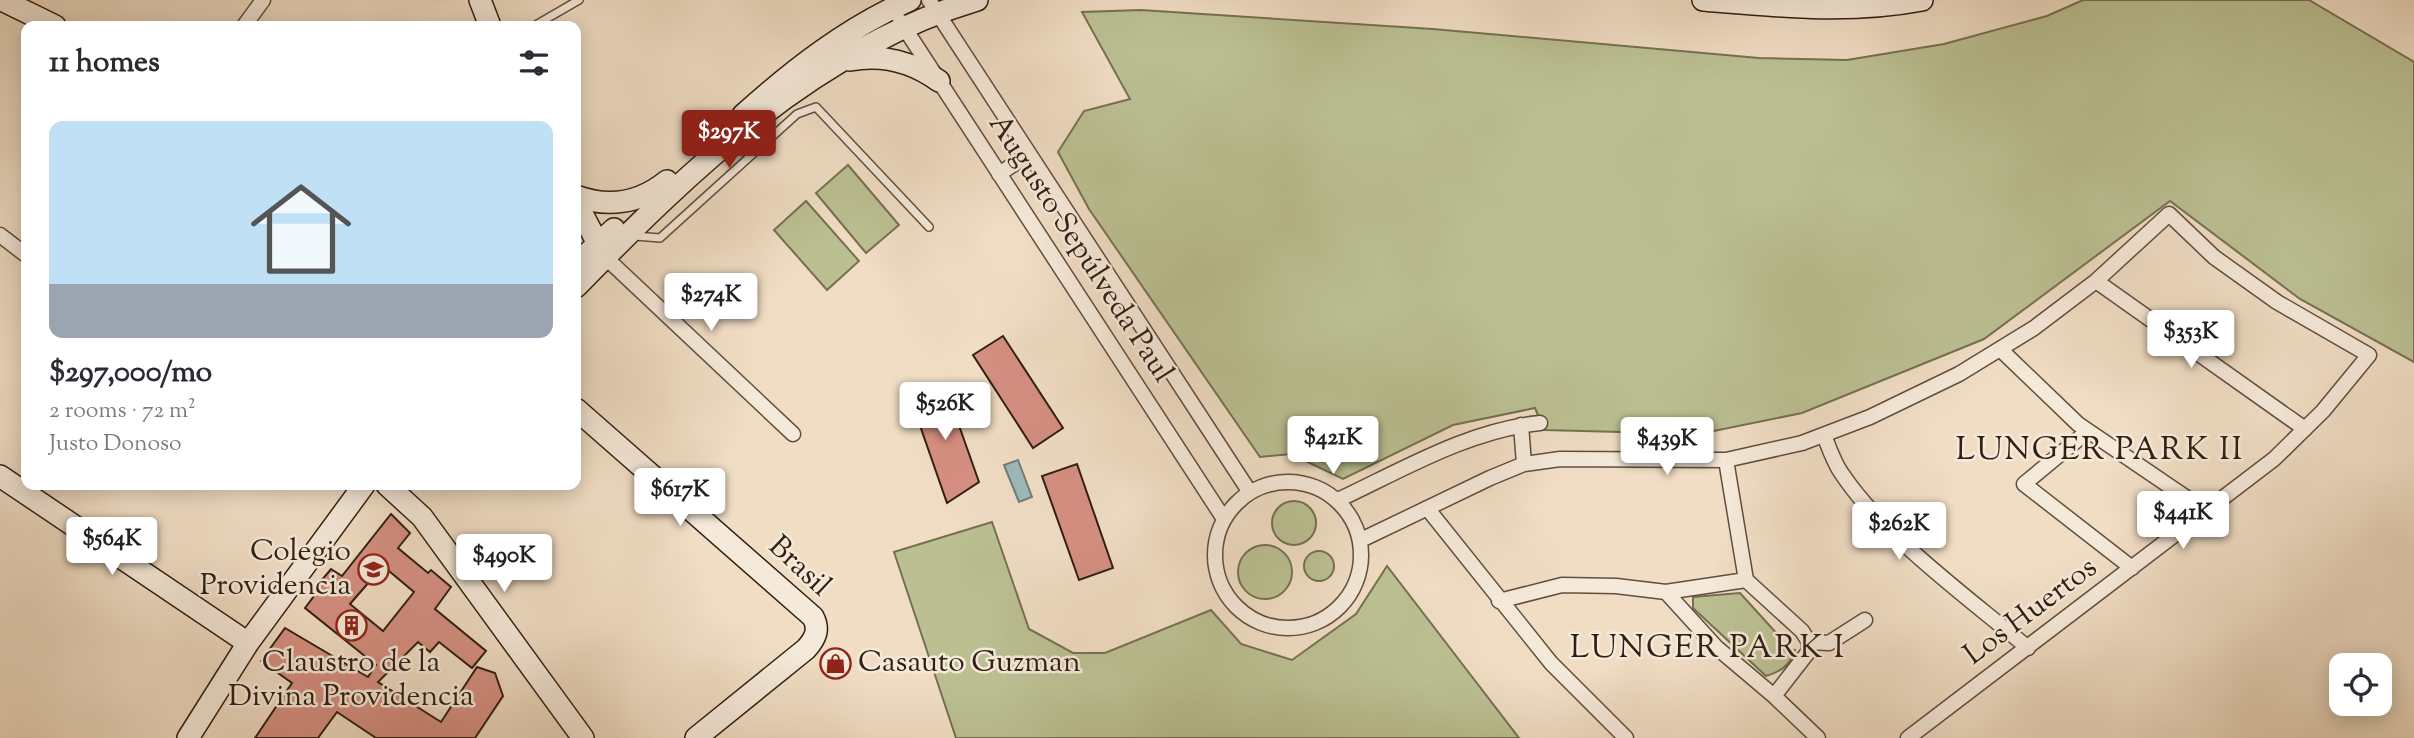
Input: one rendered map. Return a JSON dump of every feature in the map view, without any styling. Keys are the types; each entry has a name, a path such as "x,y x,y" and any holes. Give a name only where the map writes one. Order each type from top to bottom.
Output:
{"main road":[{"path":"2,0 45,21"},
{"path":"480,0 488,21"},
{"path":"581,262 627,235 704,164 754,122 806,84 838,63 905,29 933,7 977,0"},
{"path":"1703,0 1836,8 1922,0"},
{"path":"581,197 601,202 626,201 649,194 810,58 854,29 901,4"},
{"path":"838,63 866,58 890,59 916,67 939,81"},
{"path":"581,280 602,251 667,181"},
{"path":"581,211 602,251"},
{"name":"Brasil","path":"581,413 814,618 817,625 817,634 806,649 696,738"},
{"path":"0,476 248,643"},
{"path":"188,738 248,643 360,490"},
{"path":"392,490 422,517 583,738"}],"street":[{"path":"248,21 263,0"},
{"name":"Augusto Sepúlveda Paul","path":"901,4 905,29 1224,519"},
{"name":"Augusto Sepúlveda Paul","path":"933,7 1249,491"},
{"path":"999,174 1029,154"},
{"name":"Los Huertos","path":"1908,738 2241,486 2305,429 2369,355 2277,302 2214,257 2169,214 2096,281"},
{"path":"2,240 21,252"},
{"path":"602,251 793,435"},
{"path":"1361,540 1524,464 1560,459 1726,460 1802,443 1915,397 2001,349 2066,306 2096,281 2305,429"},
{"path":"2001,349 2038,387 2088,431 2206,511"},
{"path":"1338,500 1489,433 1540,423"},
{"path":"1521,425 1524,464"},
{"path":"2088,431 2024,484 2132,568"},
{"path":"1824,435 1840,473 1866,505 1913,551 2028,648"},
{"path":"1726,460 1746,580 1802,631 1809,642 1809,651 1774,696"},
{"path":"1296,481 1319,487 1338,500 1352,518 1361,540 1362,562 1356,585 1343,604 1325,618 1303,629 1276,627 1252,619 1232,603 1219,580 1214,555 1218,530 1230,508 1249,491 1273,482 1296,481"},
{"path":"1426,508 1551,663 1626,738"},
{"path":"1499,601 1562,585 1616,586 1666,592 1746,580"},
{"path":"1666,592 1716,647 1818,738"},
{"path":"1809,642 1829,643 1865,620"}],"lane":[{"path":"543,21 579,0"},
{"path":"627,235 660,238 797,114 816,107 929,228"}],"green space":[{"path":"2083,0 2309,0 2414,62 2414,362 2300,299 2170,201 1984,339 1802,413 1699,434 1544,430 1535,408 1453,425 1343,479 1291,454 1260,457 1089,209 1058,152 1084,111 1130,99 1082,12 1141,10 1433,29 1759,58 1847,60 1944,44 2047,16"},
{"path":"848,165 899,225 866,253 816,193"},
{"path":"806,201 859,261 827,290 774,230"},
{"path":"1294,501 1310,507 1316,523 1310,539 1294,545 1278,539 1272,523 1278,507"},
{"path":"992,522 1029,629 1073,653 1105,653 1211,610 1241,644 1292,660 1356,614 1387,566 1519,738 956,738 894,552"},
{"path":"1265,545 1284,553 1292,572 1284,591 1265,599 1246,591 1238,572 1246,553"},
{"path":"1319,551 1330,555 1334,566 1330,577 1319,581 1308,577 1304,566 1308,555"},
{"path":"1740,593 1779,636 1779,649 1795,650 1784,667 1766,676 1693,608 1693,597"}],"water":[{"path":"1018,460 1032,497 1019,502 1004,465"}],"building":[{"path":"1003,336 1063,428 1033,448 973,355"},
{"path":"945,386 979,482 947,503 910,397"},
{"path":"1077,464 1113,568 1079,580 1042,476"},
{"name":"Claustro de la Divina Providencia","path":"391,514 410,533 398,548 428,573 431,570 451,587 435,609 486,651 472,668 439,642 430,652 418,642 378,682 441,722 477,667 495,673 503,696 475,738 376,738 337,712 318,738 255,738 292,683 261,661 285,628 368,677 376,665 305,608 314,596 311,593 331,569 342,576","holes":["383,566 414,592 383,631 350,604"]}],"place":[{"name":"Colegio Providencia","path":"374,569"},
{"name":"Claustro de la Divina Providencia","path":"351,625"},
{"name":"Casauto Guzman","path":"835,663"}],"district":[{"name":"LUNGER PARK II","path":"2100,451"},
{"name":"LUNGER PARK I","path":"1708,649"}]}
